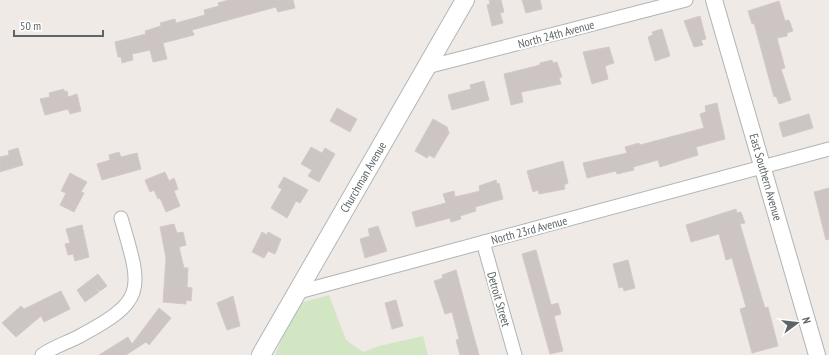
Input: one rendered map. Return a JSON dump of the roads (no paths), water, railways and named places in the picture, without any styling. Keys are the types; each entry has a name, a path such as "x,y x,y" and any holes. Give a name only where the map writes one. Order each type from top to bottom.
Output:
{"main road":[{"name":"Churchman Avenue","path":"261,355 465,0"}],"street":[{"name":"North 24th Avenue","path":"427,67 686,0"},
{"name":"East Southern Avenue","path":"714,0 817,355"},
{"name":"North 23rd Avenue","path":"295,294 829,149"},
{"path":"42,355 114,316 131,299 136,283 135,265 121,218"},
{"name":"Detroit Street","path":"483,242 515,355"}]}
